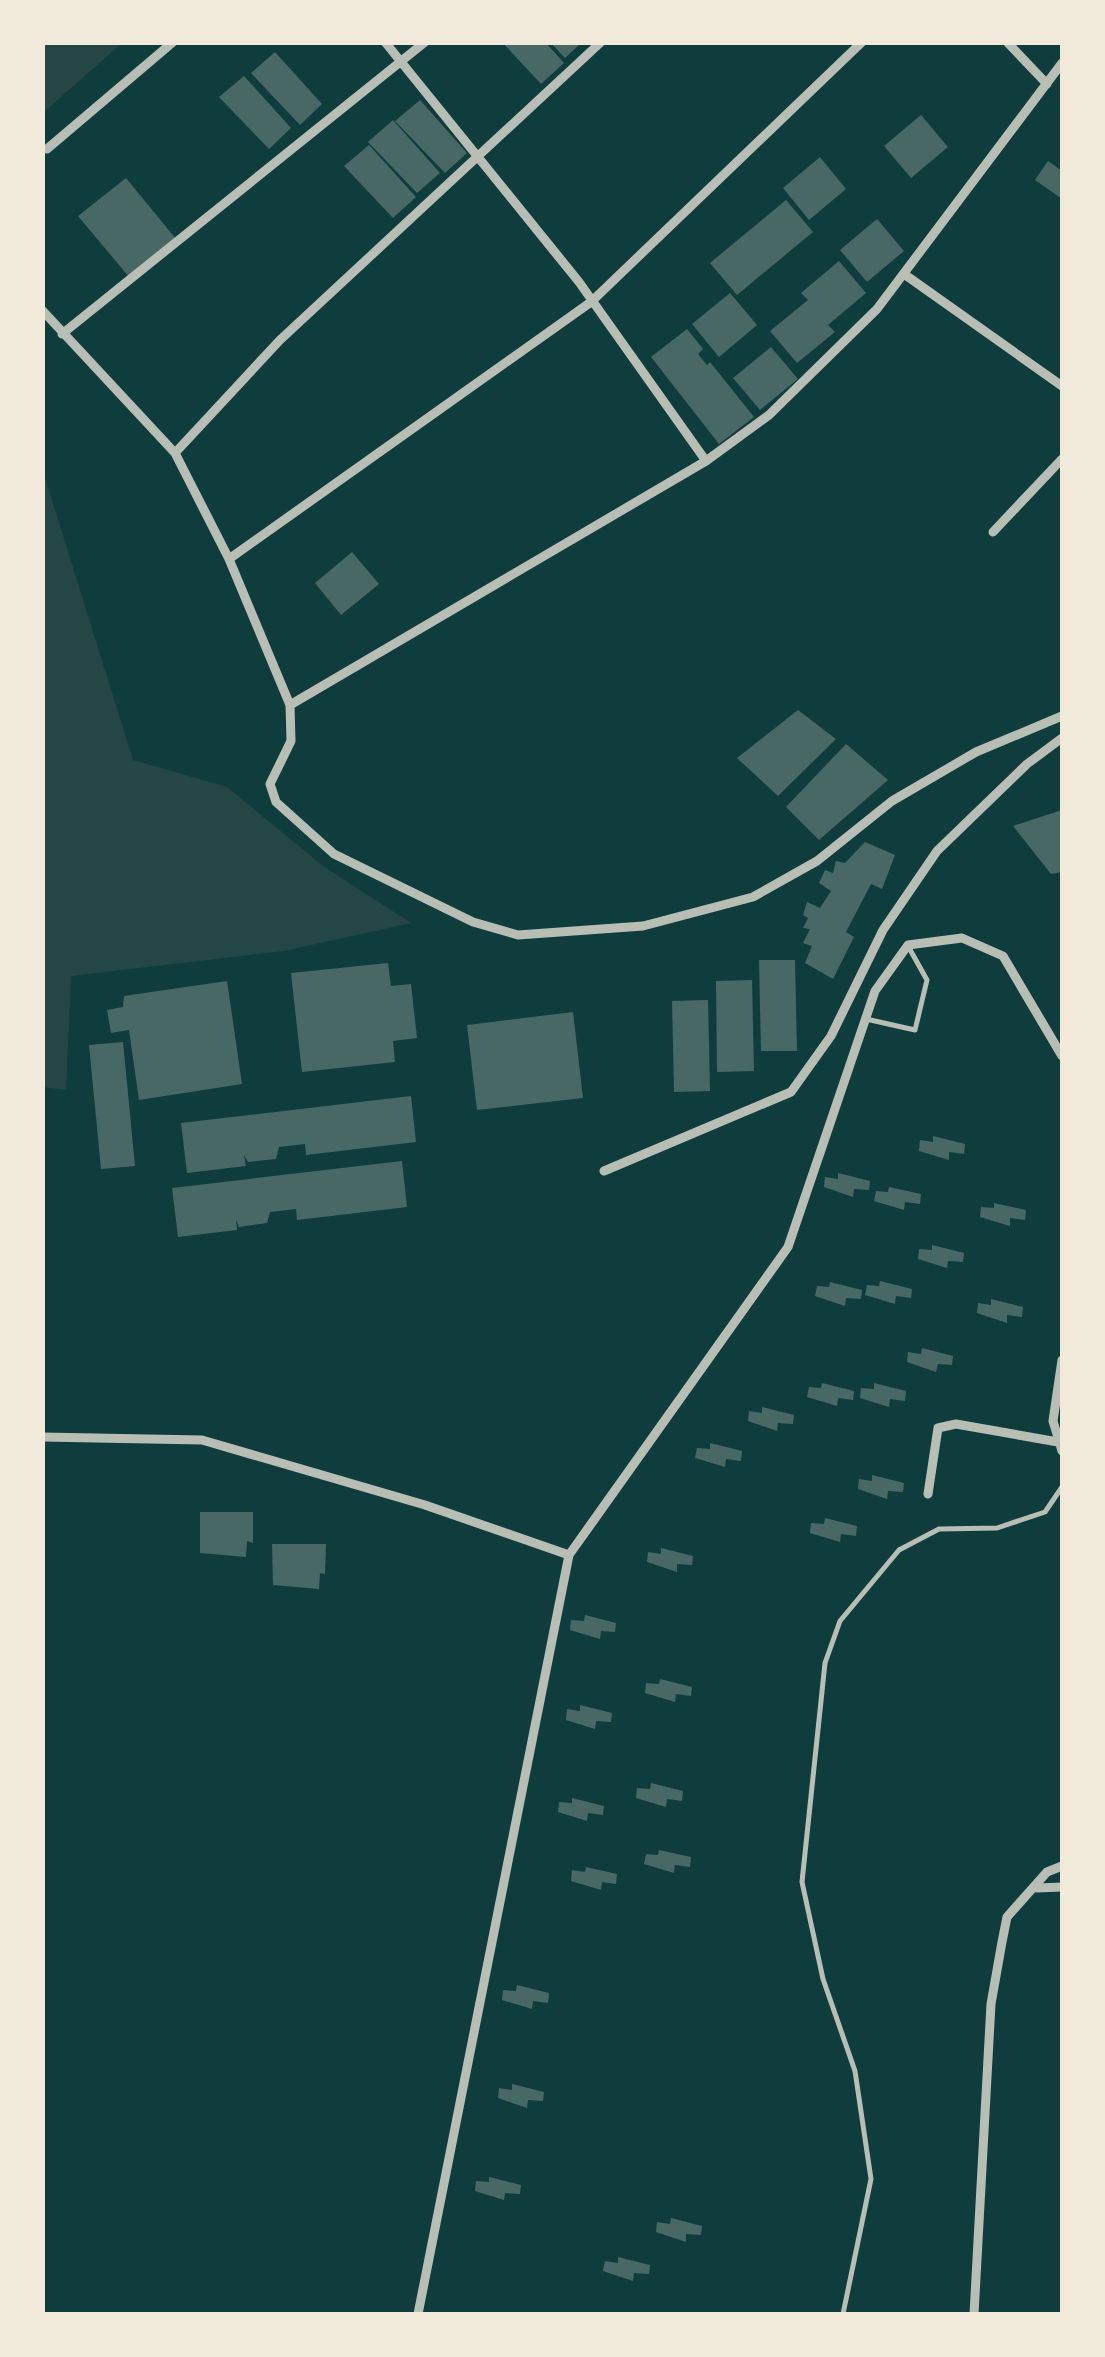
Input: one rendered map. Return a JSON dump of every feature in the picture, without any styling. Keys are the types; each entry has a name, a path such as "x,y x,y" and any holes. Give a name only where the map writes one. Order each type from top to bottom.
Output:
{"street":[{"path":"47,149 172,42"},
{"path":"385,42 591,302 706,461"},
{"path":"62,334 425,42"},
{"path":"175,453 280,340 601,42"},
{"path":"228,558 591,302 862,42"},
{"path":"1007,42 1047,84"},
{"path":"290,705 706,461 769,416 825,365 904,274 1062,63"},
{"path":"904,274 1062,386"},
{"path":"42,310 175,453 228,558 290,705 291,741 270,784 276,802 334,854 473,922 518,935 643,926 752,897 817,861 892,801 976,752 1062,716"},
{"path":"993,532 1062,458"},
{"path":"604,1171 790,1092 830,1036 882,930 937,851 1027,764 1062,738"},
{"path":"418,2314 570,1555 788,1247 875,991 908,946 962,938 1003,956 1062,1056"},
{"path":"928,1494 938,1428 956,1424 1060,1447 1053,1421 1062,1360"},
{"path":"42,1437 202,1440 425,1506 570,1555"},
{"path":"974,2314 992,2004 1007,1918 1047,1872 1062,1866"},
{"path":"1037,1888 1062,1887"}],"lane":[{"path":"866,1019 916,1030 927,980 908,946"},
{"path":"843,2314 872,2178 855,2070 823,1979 802,1882 824,1663 840,1621 899,1550 939,1530 997,1528 1045,1512 1062,1487"}],"shaded area":[{"path":"43,42 122,42 122,43 43,113"},
{"path":"42,468 133,760 227,787 323,866 411,923 284,951 71,976 66,1090 42,1087"}],"building":[{"path":"502,42 545,42 564,63 541,84"},
{"path":"550,42 582,42 565,58"},
{"path":"275,52 322,104 300,125 251,73"},
{"path":"244,76 291,128 269,149 219,97"},
{"path":"420,100 467,153 445,173 395,121"},
{"path":"921,115 948,147 911,178 884,146"},
{"path":"393,120 440,173 417,193 368,142"},
{"path":"369,145 416,197 393,218 344,166"},
{"path":"820,157 846,189 809,220 783,188"},
{"path":"1048,161 1062,171 1062,199 1035,180"},
{"path":"126,178 176,239 129,277 78,216"},
{"path":"786,200 813,232 737,295 710,263"},
{"path":"877,219 904,251 867,282 840,250"},
{"path":"839,261 866,293 828,325 835,332 797,363 770,331 808,300 801,293"},
{"path":"730,293 757,325 719,357 692,324"},
{"path":"687,329 703,349 698,354 707,365 710,362 754,417 719,444 651,357"},
{"path":"771,347 798,379 760,410 733,378"},
{"path":"352,552 379,584 341,615 315,583"},
{"path":"798,710 836,739 778,796 737,758"},
{"path":"846,744 888,780 819,840 786,807"},
{"path":"1062,810 1062,872 1051,874 1013,826"},
{"path":"865,842 895,855 882,889 871,884 846,932 854,937 833,979 805,963 812,946 803,943 810,929 803,928 808,918 803,915 807,902 820,908 831,891 819,883 825,870 833,873 836,861 845,863"},
{"path":"759,960 795,960 797,1051 761,1051"},
{"path":"388,963 391,986 411,984 417,1038 393,1041 395,1062 302,1072 291,973"},
{"path":"752,980 754,1071 717,1072 716,981"},
{"path":"227,981 242,1084 139,1100 129,1030 111,1033 107,1010 123,1007 124,996"},
{"path":"708,1000 710,1091 674,1092 672,1001"},
{"path":"573,1012 583,1098 477,1110 467,1025"},
{"path":"123,1042 135,1166 101,1169 89,1045"},
{"path":"411,1096 416,1142 306,1155 305,1144 279,1147 276,1159 248,1162 244,1155 246,1166 187,1173 181,1123"},
{"path":"933,1136 965,1144 964,1154 949,1152 949,1160 919,1151 920,1140 933,1142"},
{"path":"402,1161 407,1207 297,1220 296,1209 270,1212 267,1223 239,1227 236,1219 237,1230 178,1237 172,1188"},
{"path":"838,1173 870,1181 869,1190 854,1189 853,1197 824,1187 825,1177 838,1179"},
{"path":"889,1187 921,1194 920,1204 905,1202 904,1210 874,1201 876,1191 888,1192"},
{"path":"994,1203 1026,1210 1025,1220 1010,1218 1010,1226 980,1217 981,1207 994,1208"},
{"path":"932,1245 964,1253 963,1262 948,1261 947,1268 918,1259 919,1249 932,1250"},
{"path":"880,1281 912,1289 911,1298 896,1296 895,1304 865,1295 867,1285 879,1286"},
{"path":"830,1282 862,1290 861,1299 846,1298 845,1306 815,1296 817,1286 829,1287"},
{"path":"991,1299 1023,1307 1022,1317 1007,1315 1007,1323 977,1313 978,1303 991,1305"},
{"path":"922,1348 953,1356 952,1365 938,1364 936,1372 907,1362 908,1352 921,1354"},
{"path":"822,1383 854,1391 853,1400 838,1398 837,1406 807,1397 809,1387 821,1388"},
{"path":"874,1383 906,1391 905,1401 890,1399 889,1407 860,1398 861,1388 874,1389"},
{"path":"762,1407 794,1415 793,1424 778,1423 777,1431 748,1421 749,1411 762,1413"},
{"path":"710,1443 742,1451 741,1461 726,1459 725,1467 695,1458 697,1448 710,1449"},
{"path":"872,1475 904,1483 903,1492 888,1491 887,1499 858,1489 859,1479 872,1481"},
{"path":"200,1512 253,1512 253,1543 247,1541 246,1557 200,1553"},
{"path":"825,1518 857,1526 856,1536 841,1534 840,1542 810,1533 811,1523 824,1524"},
{"path":"272,1544 326,1544 325,1574 320,1573 319,1589 273,1585"},
{"path":"661,1548 693,1556 692,1565 677,1564 677,1572 647,1562 648,1552 661,1554"},
{"path":"585,1615 616,1623 615,1632 601,1631 600,1639 570,1630 571,1620 584,1621"},
{"path":"660,1679 692,1687 691,1696 676,1694 675,1702 645,1693 646,1683 659,1684"},
{"path":"580,1705 612,1713 611,1722 596,1721 595,1729 566,1720 567,1709 580,1711"},
{"path":"651,1783 683,1791 682,1801 667,1799 666,1807 636,1798 637,1788 650,1789"},
{"path":"572,1798 604,1806 603,1815 588,1813 587,1821 558,1812 559,1802 572,1803"},
{"path":"659,1850 691,1857 690,1867 675,1865 674,1873 644,1864 646,1854 658,1855"},
{"path":"586,1867 617,1874 616,1884 602,1882 601,1890 571,1881 572,1870 585,1872"},
{"path":"517,1985 549,1993 548,2003 533,2001 532,2009 502,2000 503,1990 516,1991"},
{"path":"512,2084 544,2092 543,2101 528,2100 527,2108 498,2098 499,2088 512,2090"},
{"path":"489,2177 521,2185 520,2194 505,2193 504,2200 475,2191 476,2181 489,2182"},
{"path":"671,2218 702,2226 701,2235 686,2234 686,2242 656,2232 657,2222 670,2224"},
{"path":"618,2257 650,2265 649,2274 634,2273 633,2281 603,2271 605,2261 618,2263"}]}
